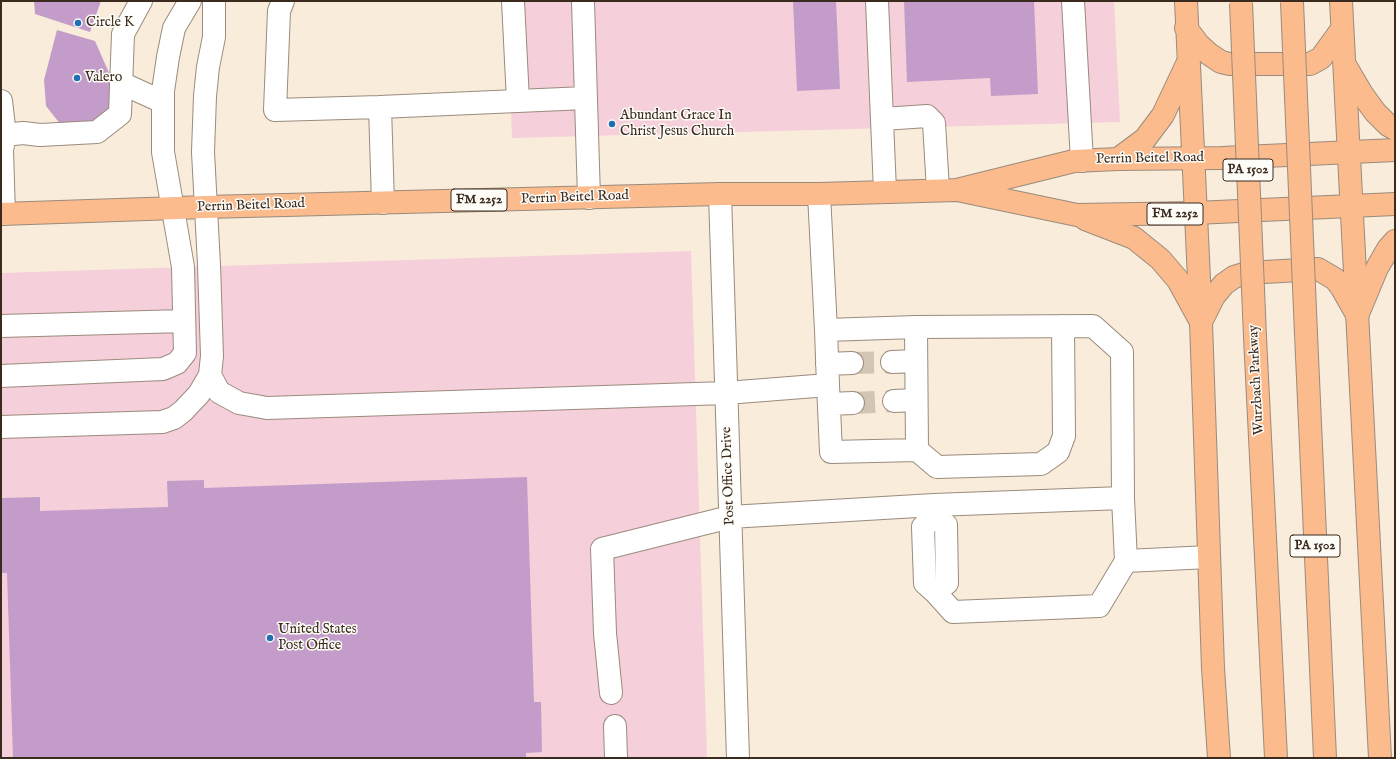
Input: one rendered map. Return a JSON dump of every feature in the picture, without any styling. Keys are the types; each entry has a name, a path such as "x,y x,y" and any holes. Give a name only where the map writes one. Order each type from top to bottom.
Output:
{"main road":[{"path":"1186,1 1186,28 1201,322 1213,668 1219,758"},
{"name":"PA 1502","path":"1292,1 1325,758"},
{"path":"1341,1 1380,758"},
{"name":"Wurzbach Parkway","path":"1241,2 1255,337 1276,758"},
{"path":"1186,28 1199,45 1209,54 1221,62 1230,64 1310,64 1321,58 1342,29"},
{"path":"1118,159 1145,139 1163,115 1188,62"},
{"path":"1345,65 1362,94 1375,112 1388,125 1395,129"},
{"name":"Perrin Beitel Road","path":"2,214 206,207 720,194 819,194 947,190 1074,161 1118,159 1193,159 1395,150"},
{"name":"Perrin Beitel Road","path":"947,190 1077,216 1195,213 1395,204"},
{"path":"1077,216 1134,238 1160,259 1178,280 1201,322"},
{"path":"1357,316 1377,268 1388,249 1395,241"},
{"path":"1201,322 1214,296 1224,284 1234,277 1247,273 1318,269 1335,279 1342,288 1357,316"}],"street":[{"path":"3,135 23,133 40,135 97,132 120,114 123,34 141,1"},
{"path":"1,376 163,369 177,363 185,353 183,267 162,152 163,91 168,57 174,28 190,1"},
{"path":"1,427 162,422 174,418 183,410 199,394 210,375 212,356 203,152 205,96 208,67 214,37 214,1"},
{"path":"283,1 280,11 275,110 586,98"},
{"path":"513,1 518,101"},
{"path":"583,1 589,198"},
{"path":"877,1 885,191"},
{"path":"1073,1 1082,161"},
{"path":"121,83 163,102"},
{"path":"1,101 3,135 2,214"},
{"path":"380,107 383,203"},
{"path":"883,119 927,116 934,123 947,190"},
{"name":"Post Office Drive","path":"720,194 738,758"},
{"path":"819,194 831,452 917,450 937,467 1041,464 1058,452 1064,436 1063,326"},
{"path":"1,326 184,321"},
{"path":"826,330 916,327 1093,326 1122,352 1123,498 1126,561 1100,606 953,612 935,592 947,583 946,525 934,511"},
{"path":"916,327 917,450"},
{"path":"892,362 916,361"},
{"path":"210,375 219,392 239,403 267,408 726,393 828,384 852,363"},
{"path":"828,384 853,403"},
{"path":"894,401 916,400"},
{"path":"611,693 605,633 602,549 730,517 934,511 1123,498"},
{"path":"1126,561 1209,557"},
{"path":"614,726 616,758"}],"shaded area":[{"path":"507,1 1114,1 1120,122 512,138"},
{"path":"691,251 707,758 1,758 1,273"}],"building":[{"name":"Circle K","path":"34,1 101,1 90,32 35,14"},
{"path":"793,1 836,1 840,89 797,91"},
{"path":"904,1 1034,1 1038,94 991,96 990,78 907,82"},
{"name":"Valero","path":"57,30 95,41 110,75 112,102 101,122 61,125 46,106 44,80"},
{"name":"United States Post Office","path":"527,477 534,702 541,702 542,752 526,753 526,758 13,758 7,573 1,573 1,498 40,497 40,511 168,507 167,481 204,480 204,488"}],"tunnel":[{"path":"852,363 892,362"},
{"path":"853,403 894,401"}],"place":[{"name":"Circle K","path":"78,23"},
{"name":"Valero","path":"77,78"},
{"name":"Abundant Grace In Christ Jesus Church","path":"612,124"},
{"name":"United States Post Office","path":"270,638"}]}
